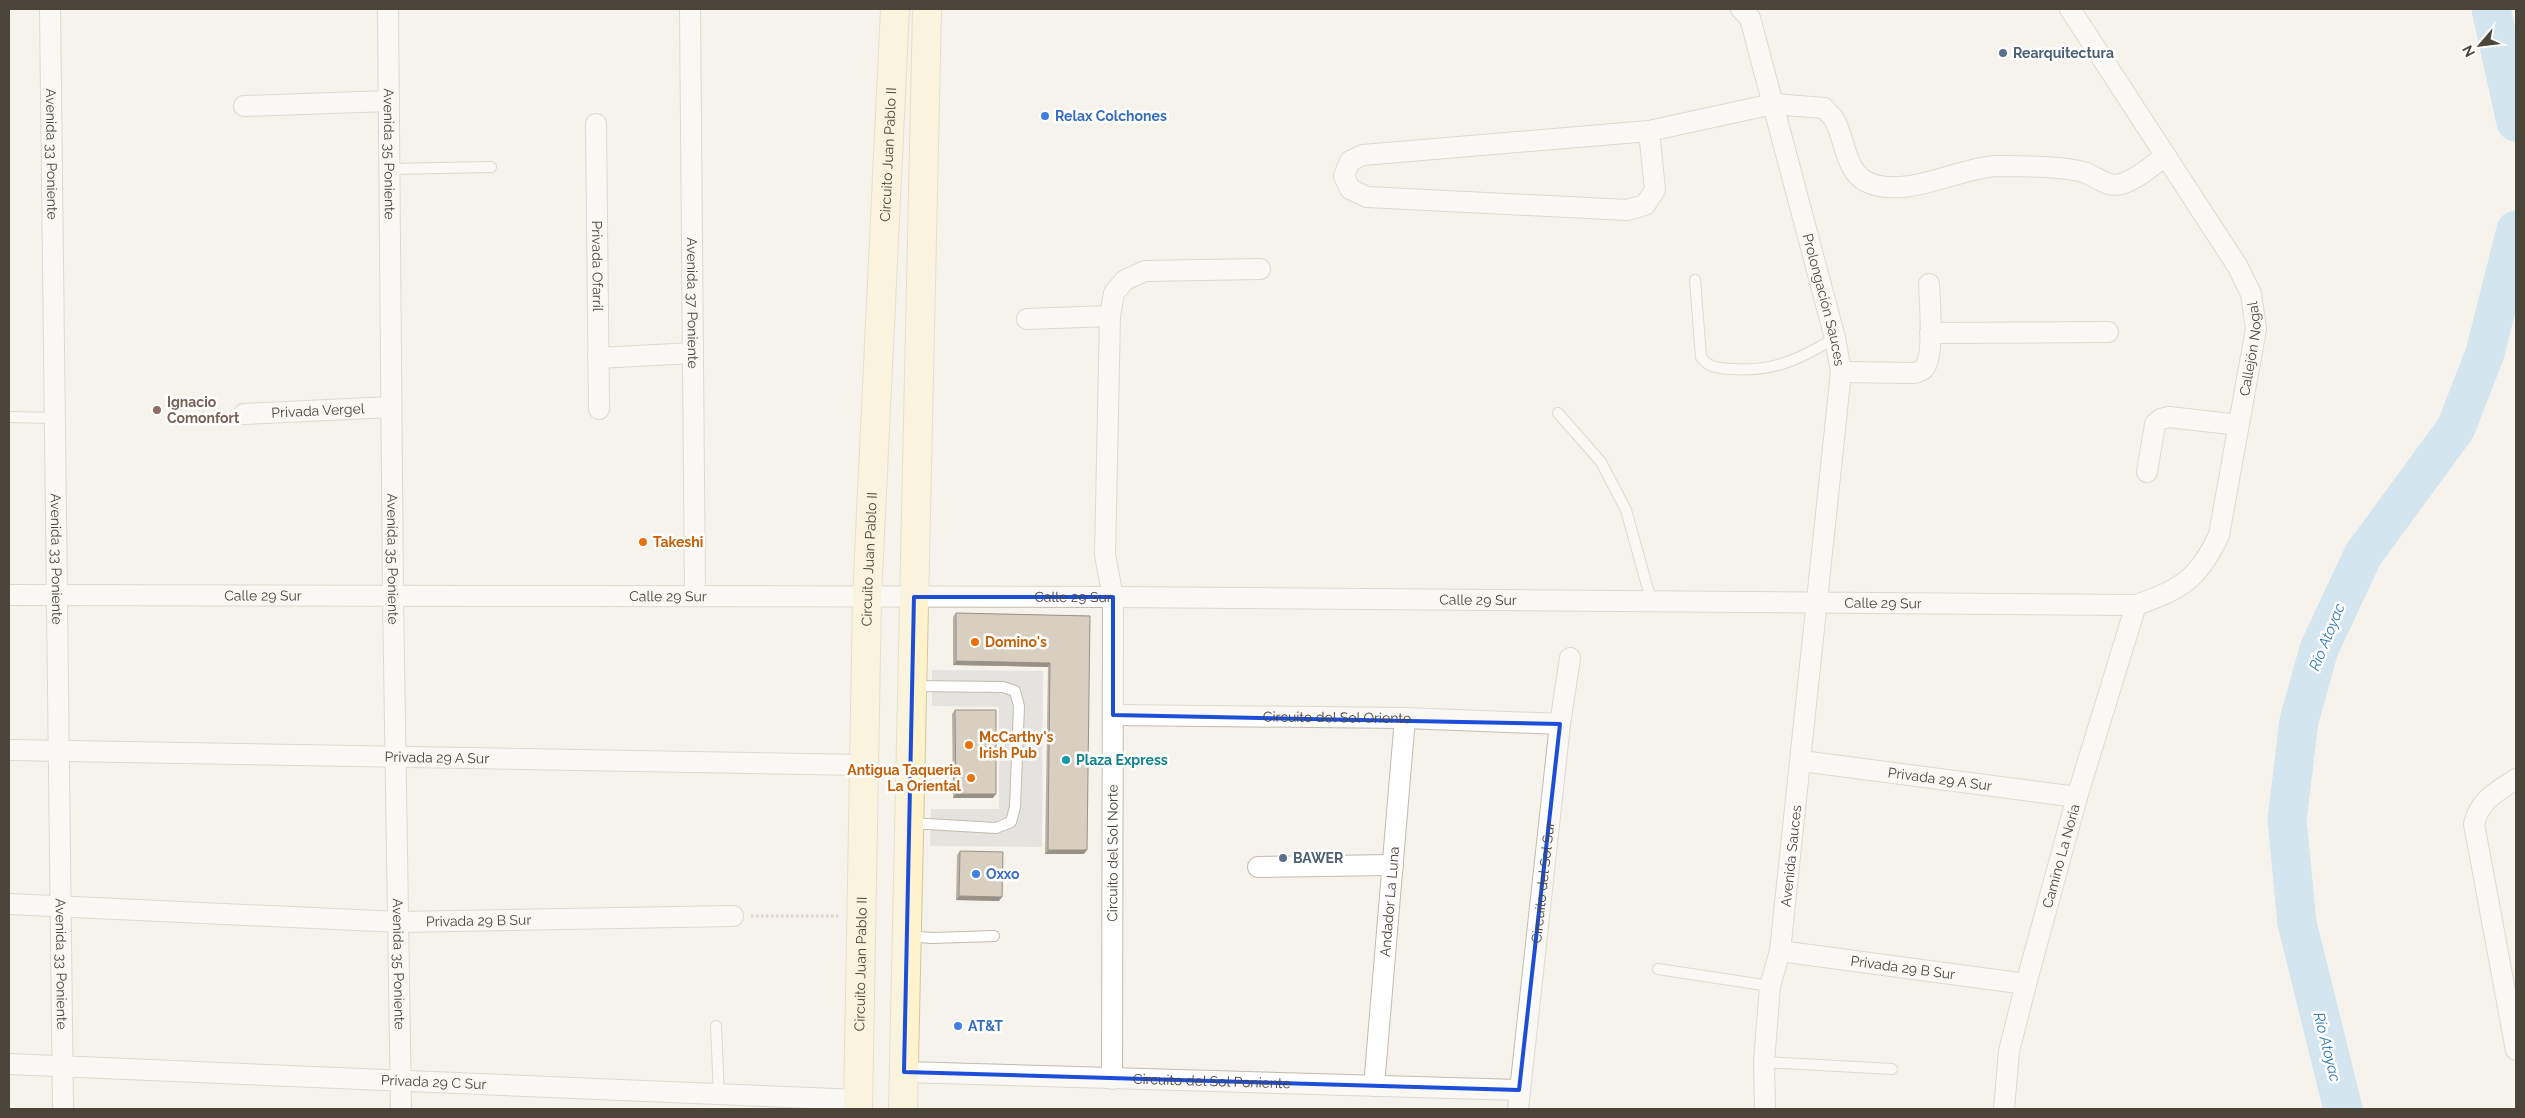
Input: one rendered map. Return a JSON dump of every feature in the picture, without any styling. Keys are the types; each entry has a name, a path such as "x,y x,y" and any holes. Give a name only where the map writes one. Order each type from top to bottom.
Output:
{"main road":[{"name":"Circuito Juan Pablo II","path":"858,1105 867,597 895,9"},
{"path":"903,1109 927,9"}],"street":[{"name":"Avenida 33 Poniente","path":"50,9 63,1109"},
{"name":"Avenida 35 Poniente","path":"388,9 393,596 401,1109"},
{"name":"Avenida 37 Poniente","path":"690,9 695,596"},
{"name":"Prolongación Sauces","path":"1741,9 1750,18 1835,338 1841,372 1818,601"},
{"name":"Callejón Nogal","path":"2070,9 2233,258 2251,294 2256,329 2234,424 2219,535 2208,558 2192,578 2169,594 2136,606"},
{"path":"244,106 388,101"},
{"path":"1649,131 1655,190 1645,206 1627,210 1367,197 1350,189 1344,176 1350,161 1363,155 1649,131 1773,104 1824,108 1836,121 1852,166 1866,182 1887,186 1915,184 1998,166 2085,172 2109,184 2120,185 2166,156"},
{"name":"Privada Ofarril","path":"596,124 599,409"},
{"name":"Circuito del Sol Norte","path":"1112,1079 1113,597 1106,555 1110,316 1114,293 1125,280 1145,271 1260,269"},
{"path":"1841,372 1915,373 1924,370 1928,361 1930,333 1930,284"},
{"path":"1027,319 1110,316"},
{"path":"1930,333 2108,332"},
{"path":"598,358 693,353"},
{"name":"Privada Vergel","path":"244,414 391,407"},
{"path":"2147,472 2155,424 2161,418 2169,417 2234,424"},
{"name":"Calle 29 Sur","path":"9,595 1113,597 1818,601 2136,606"},
{"name":"Avenida Sauces","path":"1765,1109 1764,1062 1770,986 1780,951 1818,601"},
{"name":"Camino La Noria","path":"2004,1109 2009,1051 2026,984 2077,796 2136,606"},
{"name":"Circuito del Sol Sur","path":"1518,1100 1560,724 1570,658"},
{"name":"Circuito del Sol Oriente","path":"1113,715 1405,718 1560,724"},
{"name":"Andador La Luna","path":"1374,1086 1405,718"},
{"name":"Privada 29 A Sur","path":"9,750 864,765"},
{"name":"Privada 29 A Sur","path":"1802,761 2077,796"},
{"path":"2516,779 2489,798 2478,809 2474,824 2514,1020 2516,1050"},
{"path":"1258,867 1393,864"},
{"name":"Privada 29 B Sur","path":"9,904 61,904 399,922 733,916"},
{"name":"Privada 29 B Sur","path":"1780,951 2026,984"},
{"name":"Privada 29 C Sur","path":"9,1064 719,1095 858,1105"},
{"name":"Circuito del Sol Poniente","path":"904,1072 1374,1086 1518,1100"}],"lane":[{"path":"389,169 491,167"},
{"path":"1695,280 1701,357 1706,364 1714,368 1749,370 1776,367 1808,355 1835,338"},
{"path":"1558,413 1601,462 1626,510 1651,600"},
{"path":"9,417 55,418"},
{"path":"909,823 996,828 1011,822 1015,807 1019,706 1015,691 1003,687 912,686"},
{"path":"907,936 932,938 994,936"},
{"path":"1658,970 1770,986"},
{"path":"716,1026 719,1095"},
{"path":"1764,1062 1892,1068"}],"path":[{"path":"733,916 829,916"}],"highlighted area":[{"path":"914,597 1113,597 1113,715 1560,724 1519,1090 904,1072"}],"shaded area":[{"path":"932,670 1043,671 1042,847 930,846 931,809 999,809 999,707 932,706"}],"building":[{"name":"Plaza Express","path":"956,613 1090,616 1087,850 1048,850 1050,663 956,661"},
{"path":"955,710 996,710 996,794 956,794"},
{"path":"960,851 1003,852 1002,897 959,896"}],"waterway":[{"name":"Río Atoyac","path":"2491,9 2516,122"},
{"name":"Río Atoyac","path":"2343,1109 2297,923 2287,820 2299,721 2319,649 2363,555 2456,428 2485,353 2516,230"}],"place":[{"name":"Rearquitectura","path":"2003,53"},
{"name":"Relax Colchones","path":"1045,116"},
{"name":"Ignacio Comonfort","path":"157,410"},
{"name":"Takeshi","path":"643,542"},
{"name":"Domino's","path":"975,642"},
{"name":"McCarthy's Irish Pub","path":"969,745"},
{"name":"Plaza Express","path":"1066,760"},
{"name":"Antigua Taqueria La Oriental","path":"971,778"},
{"name":"BAWER","path":"1283,858"},
{"name":"Oxxo","path":"976,874"},
{"name":"AT&T","path":"958,1026"}]}
